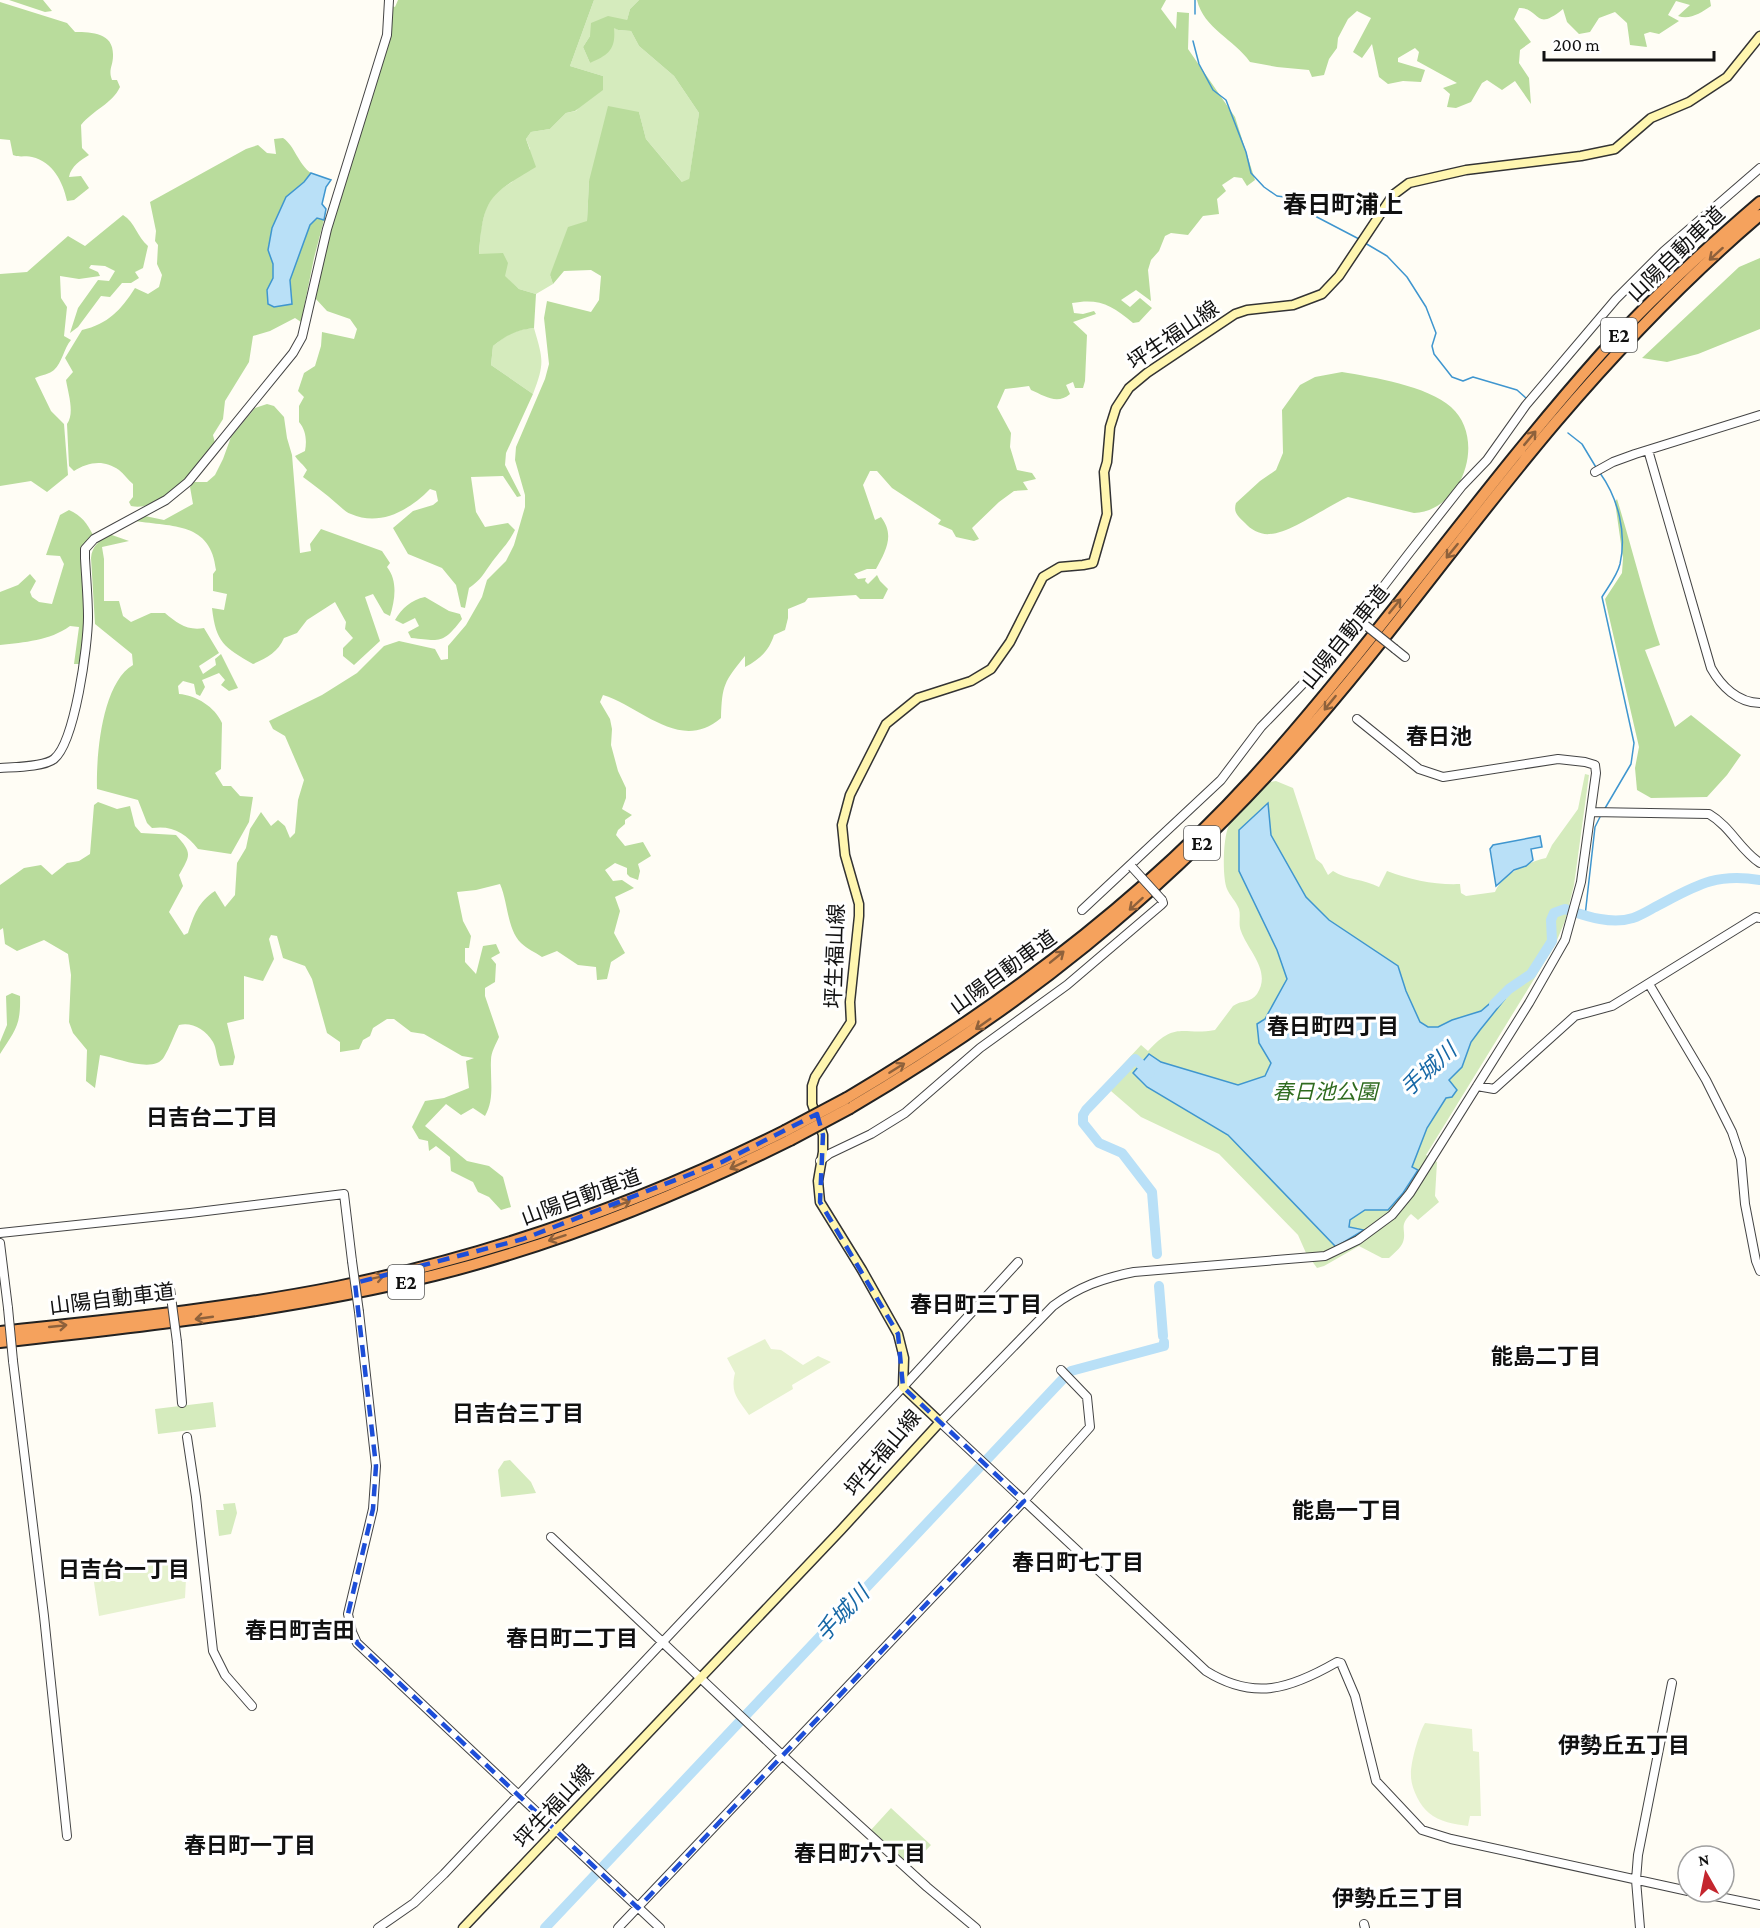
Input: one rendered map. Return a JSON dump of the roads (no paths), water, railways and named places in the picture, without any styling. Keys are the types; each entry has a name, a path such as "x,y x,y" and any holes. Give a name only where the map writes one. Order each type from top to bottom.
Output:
{"highway":[{"name":"山陽自動車道","path":"0,1342 275,1308 436,1275 481,1263 614,1218 693,1186 848,1103 971,1032 1042,982 1105,931 1192,852 1257,787 1310,728 1486,500 1493,483 1603,353 1679,274 1760,202"},
{"name":"山陽自動車道","path":"1486,500 1497,495 1610,360 1670,297 1760,215"},
{"name":"山陽自動車道","path":"0,1332 273,1298 336,1287 433,1265 523,1239 610,1209 788,1135"}],"main road":[{"name":"坪生福山線","path":"463,1928 841,1530 940,1422 903,1387 904,1358 898,1334 820,1202 818,1181 823,1135 812,1104 812,1086 815,1077 851,1022 850,1002 859,904 845,855 843,817 850,795 886,724 918,699 971,681 991,669 1010,642 1042,576 1060,567 1093,562 1107,514 1104,472 1110,427 1116,408 1129,388 1153,368 1235,314 1247,310 1293,305 1322,294 1335,281 1393,195 1409,183 1466,170 1581,156 1615,148 1651,118 1689,102 1727,77 1760,36"}],"street":[{"path":"0,768 48,762 61,751 66,740 76,704 87,629 85,558 89,543 166,500 188,482 293,353 302,337 327,229 387,36 389,0"},
{"path":"1082,910 1132,866 1221,780 1251,739 1329,657 1462,486 1487,460 1530,400 1616,299 1664,251 1760,168"},
{"path":"1597,471 1613,462 1648,450 1760,416"},
{"path":"1648,450 1711,668 1730,692 1746,700 1760,703"},
{"path":"1359,620 1406,657"},
{"path":"1357,719 1419,769 1443,777 1558,759 1591,763 1596,769 1599,812 1576,903 1565,940 1529,1003 1410,1193 1392,1215 1358,1240 1325,1256 1134,1272 1090,1284 1070,1293 1053,1306 940,1422 1206,1671 1230,1684 1251,1690 1291,1683 1337,1662 1341,1664 1355,1696 1376,1781 1422,1830 1451,1839 1676,1888"},
{"path":"1599,812 1709,814 1732,832 1742,846 1760,863"},
{"path":"820,1161 905,1113 980,1048 1040,1006 1087,969 1161,905 1162,900 1132,866"},
{"path":"1477,1086 1494,1089 1575,1016 1612,1005 1756,917 1760,918"},
{"path":"1649,984 1706,1080 1736,1140 1741,1159 1745,1204 1760,1271"},
{"path":"0,1233 344,1194 376,1466 374,1509 348,1614 352,1632 366,1654 400,1683 660,1928"},
{"path":"0,1243 44,1616 67,1836"},
{"path":"378,1928 414,1903 903,1387 1018,1262"},
{"path":"170,1289 182,1403"},
{"path":"618,1928 1024,1501 1090,1427 1087,1396 1064,1373"},
{"path":"887,1394 903,1387"},
{"path":"187,1437 213,1651 225,1676 252,1706"},
{"path":"551,1537 782,1755 927,1887 976,1928"},
{"path":"1640,1928 1636,1880 1638,1856 1654,1765 1672,1683"},
{"path":"1736,1900 1760,1905"}],"water":[{"path":"311,173 331,180 326,187 322,204 326,209 324,220 317,218 310,225 290,280 292,304 274,307 268,304 267,290 273,278 273,264 268,250 272,228 286,197"},
{"path":"1268,803 1271,835 1306,897 1329,920 1398,966 1420,1022 1428,1027 1438,1027 1481,1011 1502,993 1505,999 1471,1042 1462,1067 1449,1080 1457,1090 1452,1097 1446,1098 1427,1128 1412,1167 1418,1170 1403,1193 1388,1210 1365,1210 1350,1220 1349,1227 1364,1230 1336,1247 1228,1135 1147,1087 1133,1073 1149,1054 1161,1062 1238,1085 1265,1076 1271,1063 1259,1043 1257,1024 1265,1019 1287,979 1277,950 1239,871 1239,830"},
{"path":"1540,836 1542,847 1531,849 1533,860 1526,866 1514,870 1496,886 1490,849 1493,845"}],"waterway":[{"path":"1195,0 1195,14"},
{"path":"1193,41 1199,64 1213,90 1226,100 1246,152 1251,173 1264,187 1277,196 1300,199 1313,215 1359,239"},
{"path":"1365,243 1387,256 1407,277 1426,307 1436,333 1432,346 1434,354 1452,377 1463,381 1473,377 1517,390 1527,399"},
{"path":"1568,433 1582,444 1597,469"},
{"path":"1600,473 1612,493 1621,528 1620,564 1615,577 1602,597 1634,743 1631,764 1604,810"},
{"path":"1585,916 1595,827 1600,817"},
{"name":"手城川","path":"1494,1004 1509,989 1531,974 1552,941 1551,920 1554,913 1565,909 1599,919 1625,920 1707,882 1731,878 1760,880"},
{"name":"手城川","path":"1150,1073 1135,1059 1086,1110 1083,1123 1099,1143 1122,1153 1152,1192 1157,1254"},
{"name":"手城川","path":"1159,1286 1163,1336"},
{"name":"手城川","path":"545,1928 1071,1371 1164,1346 1164,1342"}],"district":[{"name":"春日町浦上","path":"1343,205"},
{"name":"春日池","path":"1439,736"},
{"name":"春日町四丁目","path":"1333,1026"},
{"name":"日吉台二丁目","path":"212,1117"},
{"name":"春日町三丁目","path":"976,1304"},
{"name":"能島二丁目","path":"1546,1356"},
{"name":"日吉台三丁目","path":"518,1413"},
{"name":"能島一丁目","path":"1347,1510"},
{"name":"春日町七丁目","path":"1078,1562"},
{"name":"日吉台一丁目","path":"124,1569"},
{"name":"春日町吉田","path":"300,1630"},
{"name":"春日町二丁目","path":"572,1638"},
{"name":"伊勢丘五丁目","path":"1624,1745"},
{"name":"春日町一丁目","path":"250,1845"},
{"name":"春日町六丁目","path":"860,1853"},
{"name":"伊勢丘三丁目","path":"1398,1898"}],"park label":[{"name":"春日池公園","path":"1325,1092"}]}
